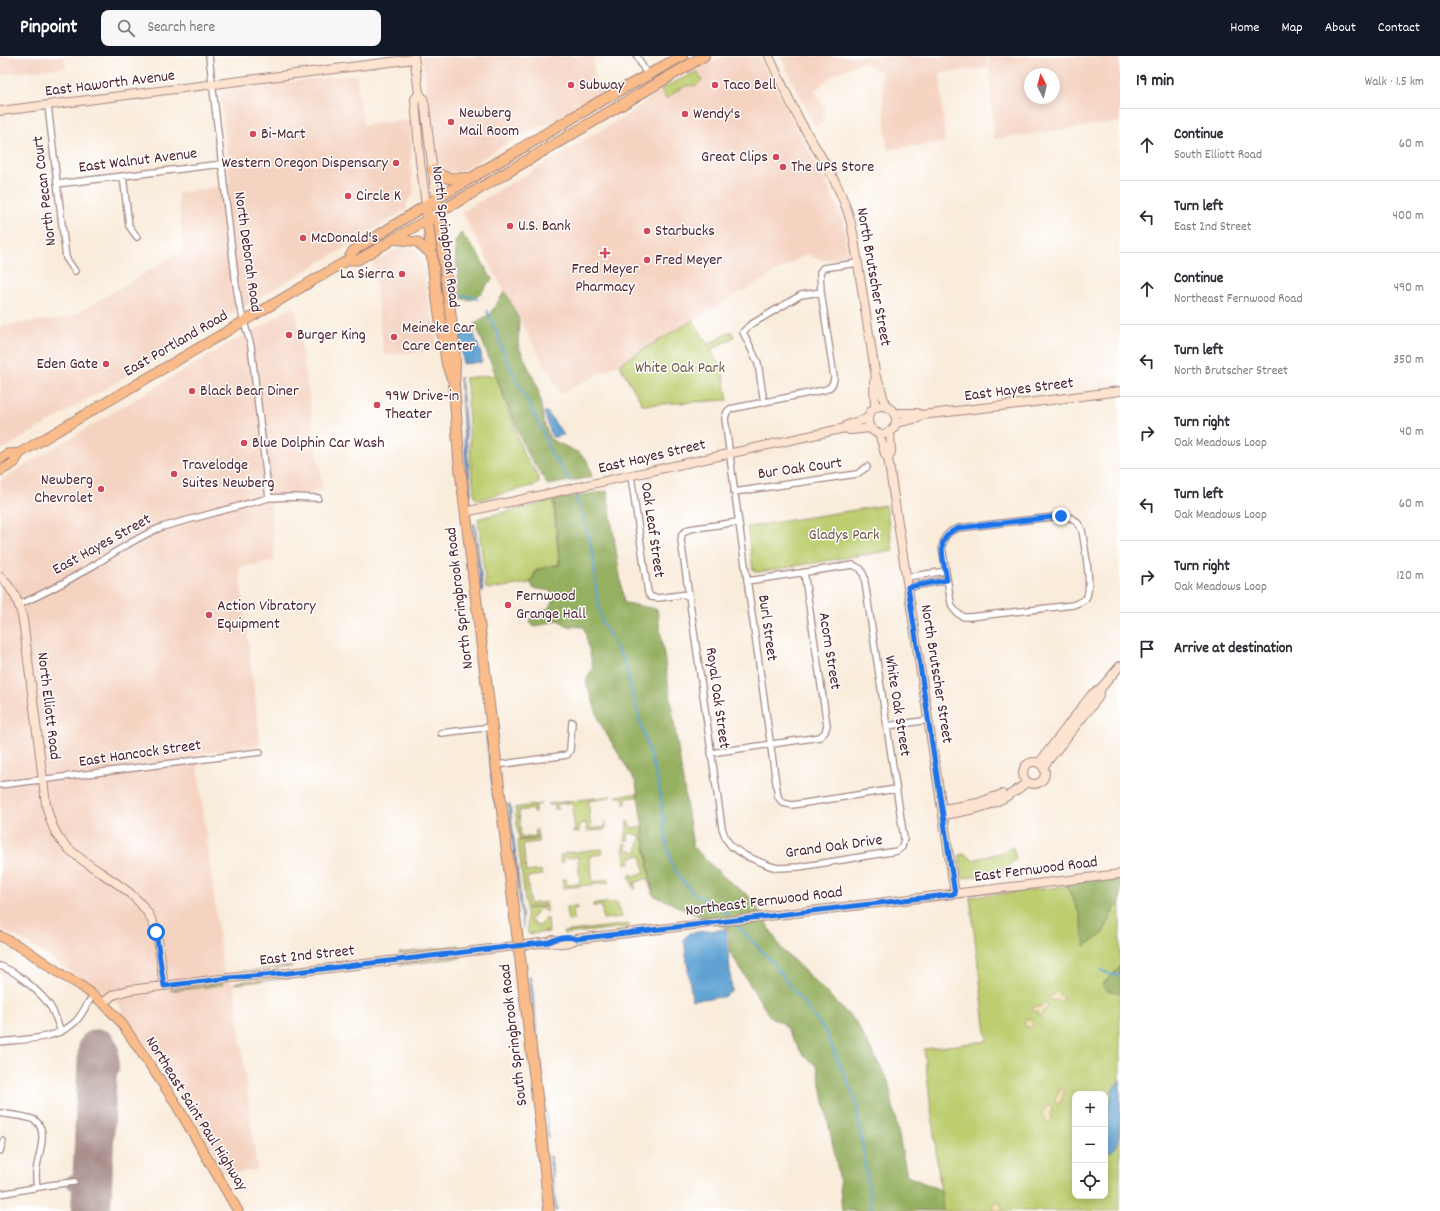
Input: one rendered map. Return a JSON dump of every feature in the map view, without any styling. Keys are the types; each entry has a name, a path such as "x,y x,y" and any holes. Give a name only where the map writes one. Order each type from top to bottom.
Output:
{"highway":[{"name":"East Portland Road","path":"426,205 469,178 599,102 682,56"},
{"name":"East Portland Road","path":"428,219 704,56"},
{"path":"433,170 448,179 469,178"},
{"name":"North Springbrook Road","path":"436,198 452,326 459,459 502,808"},
{"name":"North Springbrook Road","path":"426,205 431,254 448,364 454,384"},
{"path":"445,342 448,341 451,359 455,363"},
{"name":"South Springbrook Road","path":"502,808 540,1121 549,1211"}],"main road":[{"name":"East Portland Road","path":"348,260 353,251 426,205"},
{"name":"East Portland Road","path":"0,459 7,454 20,453 348,260 358,260 428,219"},
{"path":"394,239 417,242 431,254"},
{"name":"East Portland Road","path":"0,471 14,463 20,453"},
{"path":"0,936 26,950 80,985 103,1003 120,1021 127,1033"},
{"path":"64,976 127,1033"},
{"name":"Northeast Saint Paul Highway","path":"127,1033 154,1069 173,1099 238,1211"}],"street":[{"name":"North Deborah Road","path":"209,56 236,284 239,304 251,346 269,498"},
{"path":"637,56 647,75"},
{"name":"North Brutscher Street","path":"769,56 791,103 846,204 851,221 876,378 879,381 884,402 887,407"},
{"name":"East Haworth Avenue","path":"0,111 414,58"},
{"name":"North Springbrook Road","path":"414,58 419,93 423,98 436,198"},
{"name":"North Springbrook Road","path":"419,93 415,99 420,161 426,205"},
{"name":"North Pecan Court","path":"48,106 66,258 75,271"},
{"name":"East Walnut Avenue","path":"57,184 222,164"},
{"path":"123,176 129,226 137,237"},
{"path":"821,292 801,295 750,325 743,332 758,363 764,403 829,388 832,385 834,377 821,292 820,272 823,268 858,263"},
{"name":"North Brutscher Street","path":"874,408 874,382 876,378"},
{"name":"East Hayes Street","path":"895,413 916,413 921,415 1120,391"},
{"name":"Burl Street","path":"764,403 734,408 727,412 726,418 738,522 778,797 783,803 792,805 896,789"},
{"path":"883,406 887,407 895,413 896,423 894,428 883,434 871,428 868,418 874,408 883,406"},
{"name":"East Hayes Street","path":"896,423 918,418 921,415"},
{"name":"East Hayes Street","path":"465,512 845,428 847,425 868,418"},
{"name":"East Hayes Street","path":"845,428 850,430 871,428"},
{"name":"North Brutscher Street","path":"888,458 890,452 890,431"},
{"name":"North Brutscher Street","path":"879,433 885,454 888,458 955,894"},
{"name":"Bur Oak Court","path":"734,492 857,474 867,468"},
{"name":"Oak Leaf Street","path":"631,476 648,593 651,597 658,598 688,594"},
{"name":"East Hayes Street","path":"20,604 42,595 78,575 148,532 162,527 269,498 318,498"},
{"path":"1066,516 1073,518 1079,523 1082,530 1089,587 1086,599 1081,603 1073,605 964,617 952,608 946,571 942,547 945,537 951,531 959,528 1066,516"},
{"name":"Royal Oak Street","path":"738,522 689,529 682,534 681,540 722,828 726,839 732,847 746,856"},
{"name":"White Oak Street","path":"804,572 853,565 860,569 864,576 904,839 902,847"},
{"path":"907,577 946,571"},
{"path":"747,581 804,572"},
{"name":"Acorn Street","path":"770,744 820,737 826,732 827,725 804,572"},
{"name":"North Elliott Road","path":"0,576 12,590 20,604 46,804 50,821 62,843 80,858 129,892 145,908 156,932 164,986"},
{"path":"908,587 947,580"},
{"path":"1041,765 1092,694 1101,688 1120,666"},
{"path":"887,726 929,720"},
{"path":"497,765 567,756 570,750 572,722"},
{"path":"441,733 492,726"},
{"path":"712,753 770,744"},
{"name":"East Hancock Street","path":"0,785 260,752"},
{"path":"1030,763 1041,765 1045,775 1040,782 1033,784 1026,781 1022,774 1024,767 1030,763"},
{"path":"943,812 976,810 988,806 1000,801 1026,781"},
{"name":"Grand Oak Drive","path":"746,856 770,866 786,868 897,851 902,847"},
{"name":"East Fernwood Road","path":"955,894 1120,874"},
{"name":"Northeast Fernwood Road","path":"518,945 549,942 554,939 572,937 576,939 955,894"},
{"name":"East 2nd Street","path":"103,1003 113,995 124,991 518,945"},
{"path":"0,966 18,975 46,1001 54,1012 62,1032"},
{"path":"0,1042 49,1036 62,1032 76,1022 90,1000"},
{"path":"0,1113 36,1121 41,1128 43,1142 37,1166 37,1187"},
{"path":"0,1151 3,1140"},
{"path":"0,1194 48,1184 74,1182"}],"shaded area":[{"path":"0,56 64,56 66,67 0,75"},
{"path":"422,56 603,56 593,58 596,88 604,89 606,91 554,121 524,133 463,170 456,173 450,173 445,171 440,166 436,156"},
{"path":"725,56 759,56 841,214 848,255 844,260 825,260 814,258 808,253 619,364 560,394 462,212 632,112 663,88"},
{"path":"780,56 986,56 988,68 940,73 945,142 887,150 881,70 875,70 873,67 863,62 833,75 821,85 814,91 825,108 824,113 822,114 826,121 815,126"},
{"path":"988,56 1120,56 1120,122 994,139"},
{"path":"356,74 363,125 412,120 411,163 414,196 409,198 407,202 407,209 346,247 229,314 203,331 0,451 0,326 71,317 183,251 178,193 230,184 220,92 223,90"},
{"path":"403,247 415,249 419,252 423,261 427,296 431,309 438,350 384,355 373,263"},
{"path":"295,305 323,489 270,503 275,561 239,567 261,746 196,754 223,969 234,986 257,1170 226,1174 182,1098 155,1057 125,1018 120,1005 24,941 0,929 0,480 233,341 259,328"}],"green space":[{"path":"697,71 702,80 696,86 692,85 684,87 666,99 661,89"},
{"path":"461,233 477,253 492,279 479,295 475,298 466,300 461,298 456,261 455,241"},
{"path":"505,291 519,320 518,345 538,388 544,423 550,439 577,452 587,460 592,477 548,485 526,451 475,323 490,314"},
{"name":"White Oak Park","path":"693,320 708,345 731,331 734,337 711,350 723,372 728,400 643,405 619,364"},
{"path":"496,375 523,453 535,471 539,483 478,500 475,498 471,465 467,384 464,378"},
{"path":"607,491 624,603 657,609 693,847 725,878 751,898 781,948 856,1022 888,1081 907,1176 941,1190 943,1211 842,1211 839,1176 817,1066 803,1055 783,1023 770,1017 730,952 728,929 653,895 636,783 600,723 586,681 593,667 584,627 568,626 558,620 535,627 532,625 530,620 533,614 549,608 553,602 551,591 533,588 531,583 537,570 560,564 554,500"},
{"path":"553,500 559,564 536,570 530,583 490,589 486,588 478,519"},
{"name":"Gladys Park","path":"886,505 893,550 758,572 753,570 747,527"},
{"path":"640,793 640,797 626,798 626,804 624,804 623,797 616,796"},
{"path":"611,796 609,798 588,801 591,829 605,827 606,821 606,827 604,830 587,831 586,823 579,824 579,832 573,833 573,831 575,831 572,803 557,804 558,809 555,809 554,805 547,804"},
{"path":"541,804 535,806 535,813 533,813 533,809 519,811 521,838 536,836 535,830 537,830 538,837 519,840 515,808"},
{"path":"626,822 629,822 630,828 642,827 643,836 629,833 628,840 624,840 627,827"},
{"path":"640,837 643,837 652,891 647,878 634,883 636,888 634,889 629,876 632,874 633,876 645,872 641,855 629,858 630,864 626,865 623,848 624,843 627,844 626,850 637,852"},
{"path":"538,838 538,842 523,844 526,872 541,870 542,875 527,877 530,904 546,902 546,905 526,908 518,841"},
{"path":"1013,847 1016,859 1003,872 963,878 959,855 965,854 973,860 1000,853"},
{"path":"602,849 603,853 589,856 593,882 609,879 610,882 563,888 562,879 566,879 567,885 580,883 578,857 564,858 564,862 560,862 561,854 563,856 565,853"},
{"path":"1120,877 1120,902 1112,913 1103,934 1085,946 1080,915 1065,883"},
{"path":"1120,880 1120,1211 943,1211 924,1049 987,1041 970,897"},
{"path":"617,902 622,917 603,919 602,906 593,906 593,904"},
{"path":"546,906 547,912 539,908 530,921 540,926 545,918 548,919 549,932 528,934 526,909"},
{"path":"577,906 578,908 573,909 574,920 568,921 566,907"},
{"path":"629,924 629,927 564,934 563,932"},
{"path":"459,945 459,947 399,954 399,953"},
{"path":"460,956 461,958 400,965 400,964"},
{"path":"292,966 290,967 238,972"},
{"path":"1120,967 1120,993 1106,990 1102,985"},
{"path":"293,978 234,984 237,982"},
{"path":"222,983 223,985 170,991 170,990"}],"sand":[{"path":"1057,992 1063,998 1063,1001 1051,1001 1049,997"},
{"path":"1044,1002 1048,1007 1043,1011 1042,1015 1039,1016 1037,1012 1033,1011 1032,1009 1034,1007 1040,1007"},
{"path":"1029,1018 1034,1023 1029,1028 1024,1023"},
{"path":"1061,1088 1064,1090 1064,1093 1060,1103 1056,1104 1054,1100"},
{"path":"1047,1105 1050,1105 1053,1108 1050,1113 1052,1119 1049,1122 1047,1122 1042,1114"},
{"path":"997,1201 1000,1202 1003,1211 992,1211 994,1209 993,1204"}],"water":[{"path":"472,329 481,353 482,362 463,364 460,330"},
{"path":"460,377 471,495 469,495 466,469"},
{"path":"544,412 547,412 564,435 552,437"},
{"path":"473,524 475,524 483,592 481,592"},
{"path":"486,735 488,738 496,807 494,801"},
{"path":"508,804 510,804 523,929"},
{"path":"726,929 732,991 723,997 692,1000 684,939 689,933"},
{"path":"529,977 531,977 549,1137 548,1137"},
{"path":"1120,1080 1118,1140 1115,1148 1108,1153 1108,1106 1111,1099 1112,1090"},
{"path":"549,1156 551,1156 557,1211 555,1211"}],"waterway":[{"path":"458,295 477,299"},
{"path":"487,311 497,332 510,367 542,430 552,455 570,480"},
{"path":"575,493 589,537 594,561 597,597 602,622 625,663 631,690 659,785 667,845 672,865 681,880 695,894 723,910 728,915"},
{"path":"737,925 772,962 825,1031 856,1101 872,1211"},
{"path":"1101,970 1111,975 1120,975"}],"taxiway":[{"path":"97,1078 111,1069 111,1048 109,1046 103,1046 98,1049"},
{"path":"74,1182 92,1181"}],"runway":[{"path":"91,1211 98,1049"}],"place":[{"name":"Subway","path":"571,85"},
{"name":"Taco Bell","path":"715,85"},
{"name":"Wendy's","path":"685,114"},
{"name":"Newberg Mail Room","path":"451,122"},
{"name":"Bi-Mart","path":"253,134"},
{"name":"Great Clips","path":"776,157"},
{"name":"Western Oregon Dispensary","path":"396,163"},
{"name":"The UPS Store","path":"783,167"},
{"name":"Circle K","path":"348,196"},
{"name":"U.S. Bank","path":"510,226"},
{"name":"Starbucks","path":"647,231"},
{"name":"McDonald's","path":"303,238"},
{"name":"Fred Meyer Pharmacy","path":"605,253"},
{"name":"Fred Meyer","path":"647,260"},
{"name":"La Sierra","path":"402,274"},
{"name":"Burger King","path":"289,335"},
{"name":"Meineke Car Care Center","path":"394,337"},
{"name":"Eden Gate","path":"106,364"},
{"name":"Black Bear Diner","path":"192,391"},
{"name":"99W Drive-in Theater","path":"377,405"},
{"name":"Blue Dolphin Car Wash","path":"244,443"},
{"name":"Travelodge Suites Newberg","path":"174,474"},
{"name":"Newberg Chevrolet","path":"101,489"},
{"name":"Fernwood Grange Hall","path":"508,605"},
{"name":"Action Vibratory Equipment","path":"209,615"}],"route":[{"path":"156,932 164,986 549,942 554,939 561,938 572,937 576,939 955,894 908,587 947,580 942,547 945,537 951,531 959,528 1061,516"}]}
